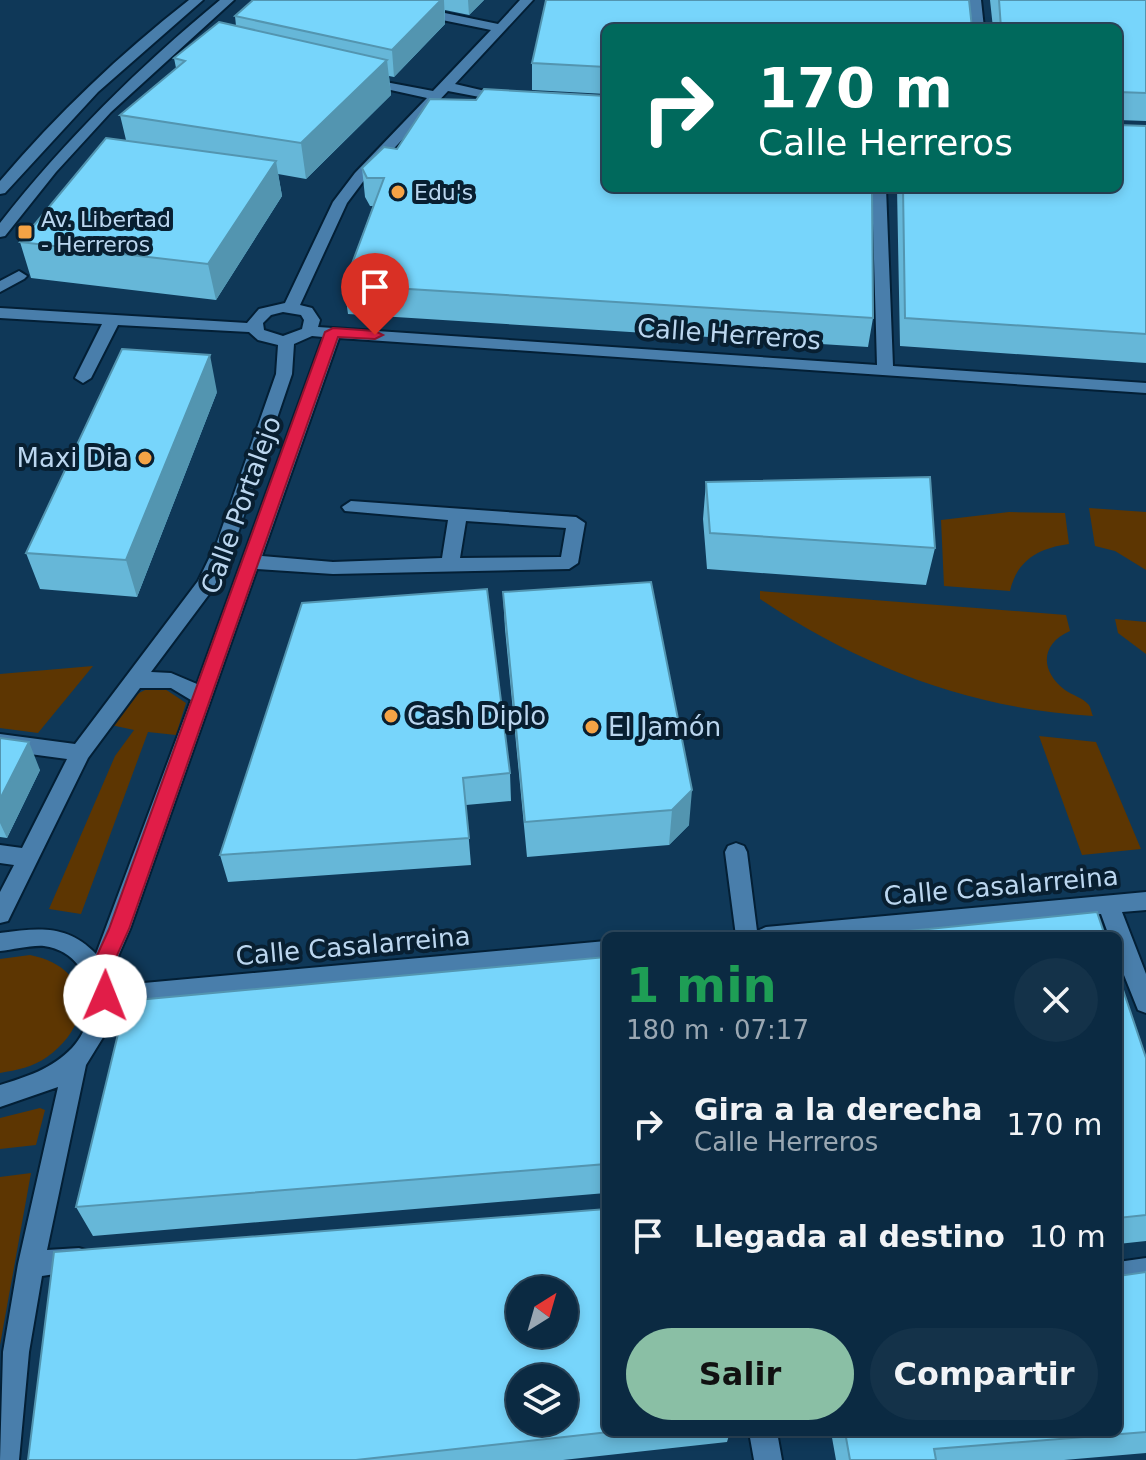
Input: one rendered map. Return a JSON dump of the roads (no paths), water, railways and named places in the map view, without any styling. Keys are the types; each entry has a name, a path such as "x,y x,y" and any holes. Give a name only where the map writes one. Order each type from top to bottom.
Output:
{"street":[{"path":"0,190 31,152 94,86 197,0"},
{"path":"0,233 61,158 124,90 228,0"},
{"path":"395,0 407,9 500,28"},
{"path":"291,307 340,202 527,0"},
{"path":"975,0 978,24"},
{"path":"181,38 196,41"},
{"path":"346,76 526,102"},
{"path":"61,158 77,160"},
{"path":"879,192 885,369"},
{"path":"0,287 19,276"},
{"path":"0,313 255,328 262,337 286,340 309,331 312,325 310,315 291,307 265,312 259,317 255,328"},
{"path":"83,378 112,320"},
{"name":"Calle Herreros","path":"309,331 1146,388"},
{"name":"Calle Portalejo","path":"99,973 119,929 333,332"},
{"name":"Calle Portalejo","path":"0,914 80,753 206,584 226,542 284,374 286,340"},
{"path":"250,562 333,568 569,563 576,523 351,507"},
{"path":"450,564 458,515"},
{"path":"135,681 171,678 188,685 202,698"},
{"path":"0,742 80,753"},
{"path":"736,852 746,932"},
{"path":"0,854 28,858"},
{"name":"Calle Casalarreina","path":"810,932 1146,901"},
{"path":"1108,905 1118,932"},
{"path":"0,942 38,937 64,943 85,955 99,973 105,996 102,1019 92,1041 75,1062 53,1079 26,1091 0,1096"},
{"path":"1122,941 1146,1003"},
{"name":"Calle Casalarreina","path":"105,996 602,951"},
{"path":"5,1460 16,1352 31,1264 75,1062"},
{"path":"31,1264 109,1257"},
{"path":"1122,1274 1146,1271"},
{"path":"764,1436 768,1460"}],"place":[{"name":"Edu's","path":"398,192"},
{"name":"Av. Libertad - Herreros","path":"25,232"},
{"name":"Maxi Dia","path":"145,458"},
{"name":"Cash Diplo","path":"391,716"},
{"name":"El Jamón","path":"592,727"}]}
